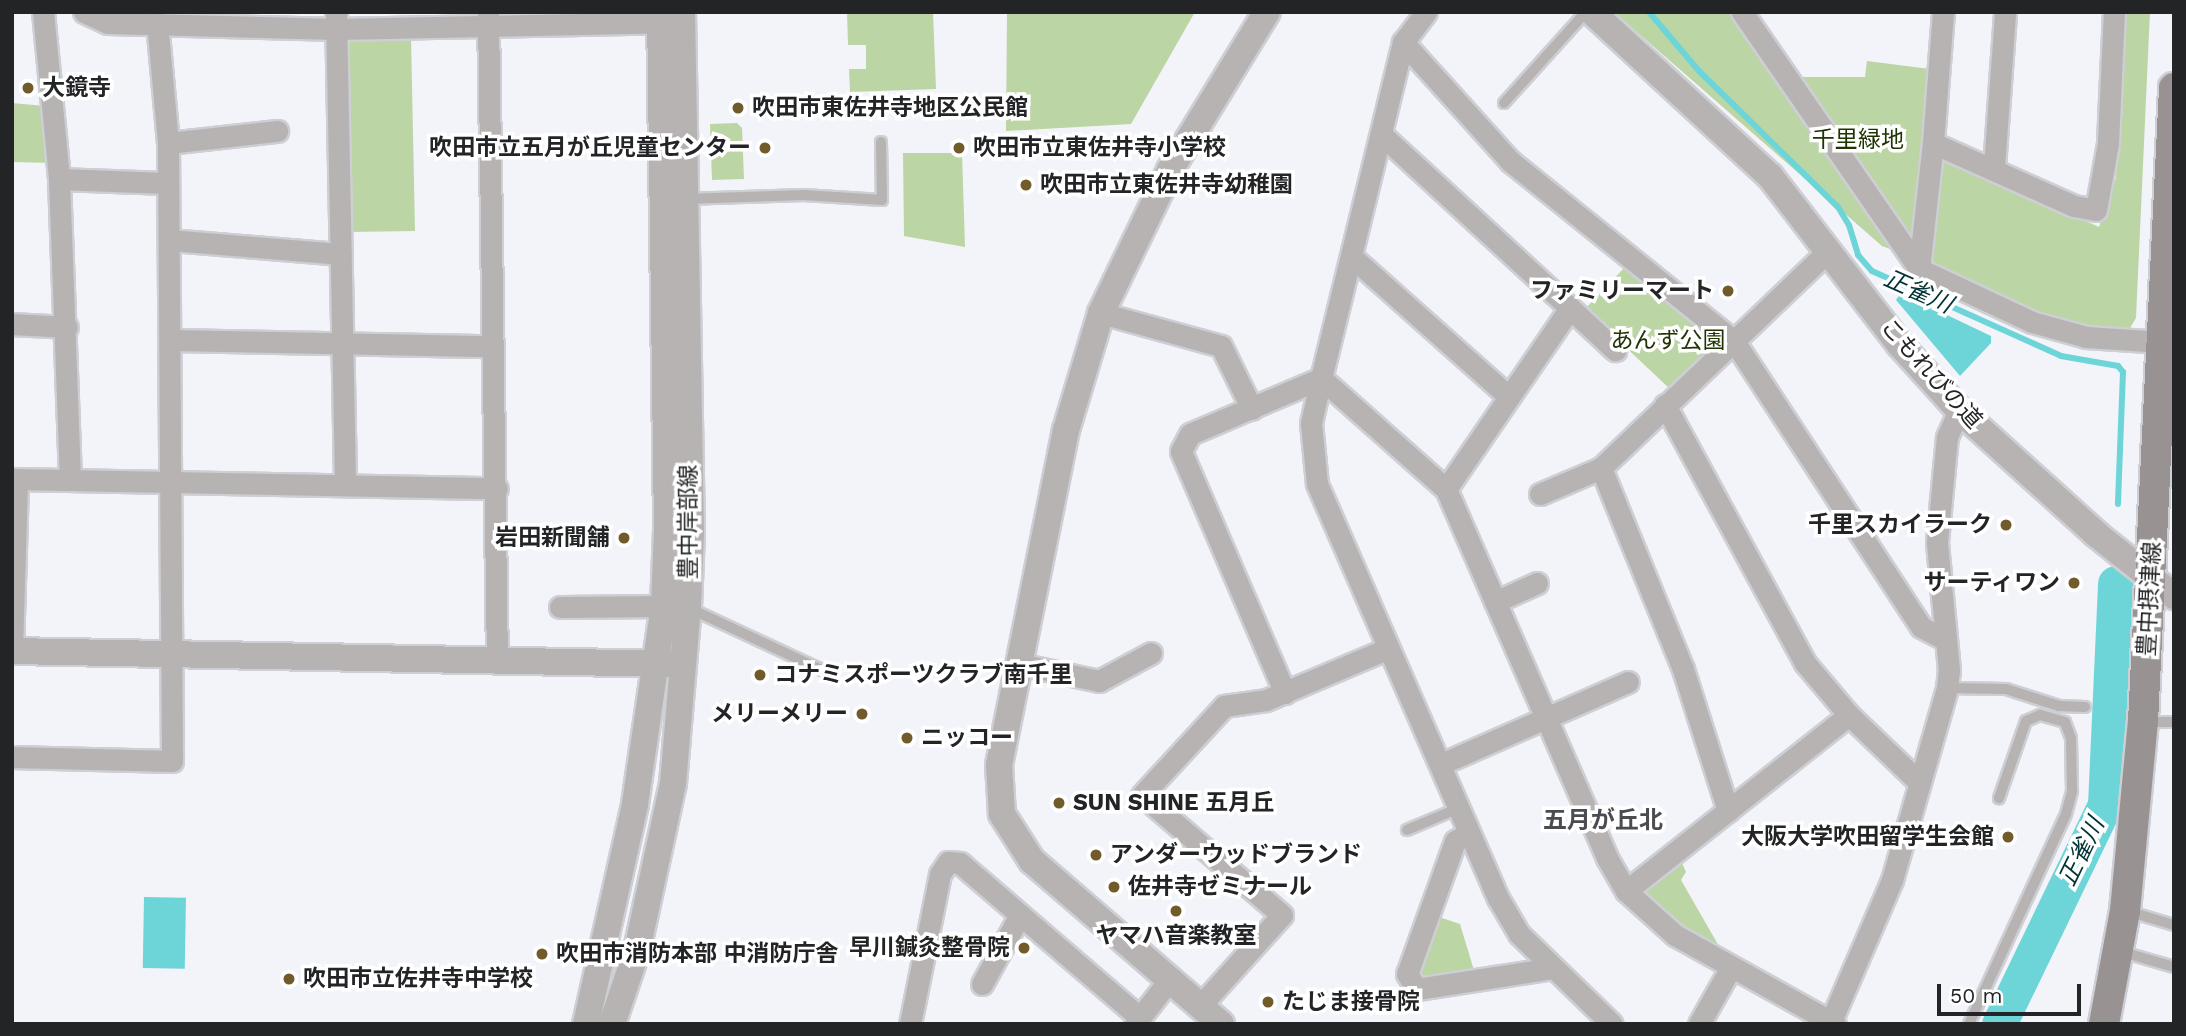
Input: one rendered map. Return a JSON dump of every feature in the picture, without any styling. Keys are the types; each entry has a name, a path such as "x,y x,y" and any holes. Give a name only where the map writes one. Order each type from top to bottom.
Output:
{"main road":[{"name":"豊中摂津線","path":"2104,1024 2124,911 2143,722 2174,88"}],"street":[{"path":"43,12 59,179 67,327 70,480"},
{"path":"84,12 156,23 671,18"},
{"path":"1221,1024 1032,861 1002,814 999,765 1066,430 1101,313 1170,170 1268,12"},
{"path":"1426,12 1403,42 1383,136 1321,378 1311,423 1317,484 1469,833 1519,934 1612,1024"},
{"name":"こもれびの道","path":"1592,12 1761,167 1829,250 1900,345 1959,410 2096,534 2174,597"},
{"path":"1742,12 1919,269 2032,322 2086,337 2163,342"},
{"path":"1919,269 1933,143 1943,12"},
{"path":"1994,167 2005,12"},
{"path":"1933,143 1994,167 2074,206 2096,210 2108,143 2114,12"},
{"name":"豊中岸部線","path":"586,1024 669,664 676,607 685,199 671,18"},
{"name":"豊中岸部線","path":"671,18 667,530 676,607"},
{"path":"488,19 498,661"},
{"path":"336,21 345,482"},
{"path":"12,757 172,761 173,482 170,240 166,183 168,142 156,23"},
{"path":"1403,42 1510,161 1734,341 1921,627 1943,638"},
{"path":"168,142 277,131"},
{"path":"1383,136 1615,349"},
{"path":"59,179 166,183"},
{"path":"170,240 340,254"},
{"path":"1540,494 1601,468 1829,250"},
{"path":"1352,257 1508,396"},
{"path":"1446,489 1570,308"},
{"path":"1101,313 1221,346 1252,409"},
{"path":"12,324 67,327"},
{"path":"171,340 493,346"},
{"path":"1284,693 1181,451 1190,434 1321,378"},
{"path":"1321,378 1446,489 1607,858 1626,891 1675,935 1730,969 1833,1023 1892,880 1947,688 1949,670 1943,638 1937,542 1947,437 1959,410"},
{"path":"1665,405 1805,663 1849,715 1920,783"},
{"path":"1601,468 1683,669 1728,811"},
{"path":"497,488 345,482 15,479 12,651 669,664"},
{"path":"1495,603 1537,583"},
{"path":"560,607 676,607"},
{"path":"1200,1006 1282,915 1142,795 1224,706 1284,693 1387,649"},
{"path":"1019,664 1099,681 1122,678 1151,653"},
{"name":"豊中岸部線","path":"612,1024 637,950 673,784 669,664"},
{"path":"1441,764 1628,682"},
{"path":"1626,891 1849,715"},
{"path":"1469,833 1455,841 1407,974 1416,989 1552,968"},
{"path":"910,1024 940,874 948,862 960,863 1137,1020 1170,979"},
{"path":"982,984 1020,915"},
{"path":"1699,1024 1730,969"}],"lane":[{"path":"1504,103 1586,12"},
{"path":"685,199 804,195 882,200 881,142"},
{"path":"676,607 828,673"},
{"path":"1947,688 2006,690 2059,706 2085,708"},
{"path":"1969,1024 2066,814 2073,792 2066,722 2040,715 2026,720 1999,798"},
{"path":"2143,722 2174,722"},
{"path":"1408,830 1459,808"},
{"path":"2124,911 2174,925"},
{"path":"2118,950 2174,967"}],"green space":[{"path":"847,12 933,12 936,89 850,92 849,69 866,69 866,45 848,45"},
{"path":"1007,12 1195,12 1131,124 1006,131"},
{"name":"千里緑地","path":"1614,12 1732,12 1777,77 1865,77 1867,61 1930,69 1923,148 2099,227 2116,178 2124,12 2150,12 2136,318 2130,328 2080,329 2040,318 1938,267 1882,246"},
{"path":"411,37 415,231 349,232 346,48 353,38"},
{"path":"12,103 45,106 51,163 12,162"},
{"path":"737,123 742,128 744,179 712,180 710,124"},
{"path":"903,153 962,153 965,247 904,236"},
{"name":"あんず公園","path":"1626,266 1715,335 1716,345 1670,389 1585,309"},
{"path":"1680,858 1686,872 1681,880 1720,948 1671,920 1646,896 1647,886"},
{"path":"1436,916 1460,924 1476,977 1421,985 1415,974"}],"water":[{"path":"1901,293 1991,336 1991,343 1960,376 1896,300"},
{"path":"144,897 186,898 185,969 143,968"}],"waterway":[{"name":"正雀川","path":"1649,12 1699,71 1838,207 1849,225 1858,255 1872,271 2061,356 2118,366 2123,372 2118,504"},
{"name":"正雀川","path":"1999,1024 2105,805 2115,583"}],"place":[{"name":"大鏡寺","path":"28,88"},
{"name":"吹田市東佐井寺地区公民館","path":"738,108"},
{"name":"吹田市立五月が丘児童センター","path":"765,148"},
{"name":"吹田市立東佐井寺小学校","path":"959,148"},
{"name":"吹田市立東佐井寺幼稚園","path":"1026,185"},
{"name":"ファミリーマート","path":"1728,291"},
{"name":"千里スカイラーク","path":"2006,525"},
{"name":"岩田新聞舗","path":"624,538"},
{"name":"サーティワン","path":"2074,583"},
{"name":"コナミスポーツクラブ南千里","path":"760,675"},
{"name":"メリーメリー","path":"862,714"},
{"name":"ニッコー","path":"907,738"},
{"name":"SUN SHINE 五月丘","path":"1059,803"},
{"name":"大阪大学吹田留学生会館","path":"2008,837"},
{"name":"アンダーウッドブランド","path":"1096,855"},
{"name":"佐井寺ゼミナール","path":"1114,887"},
{"name":"ヤマハ音楽教室","path":"1176,911"},
{"name":"早川鍼灸整骨院","path":"1024,948"},
{"name":"吹田市消防本部 中消防庁舎","path":"542,954"},
{"name":"吹田市立佐井寺中学校","path":"289,979"},
{"name":"たじま接骨院","path":"1268,1002"}],"district":[{"name":"五月が丘北","path":"1603,821"}]}
